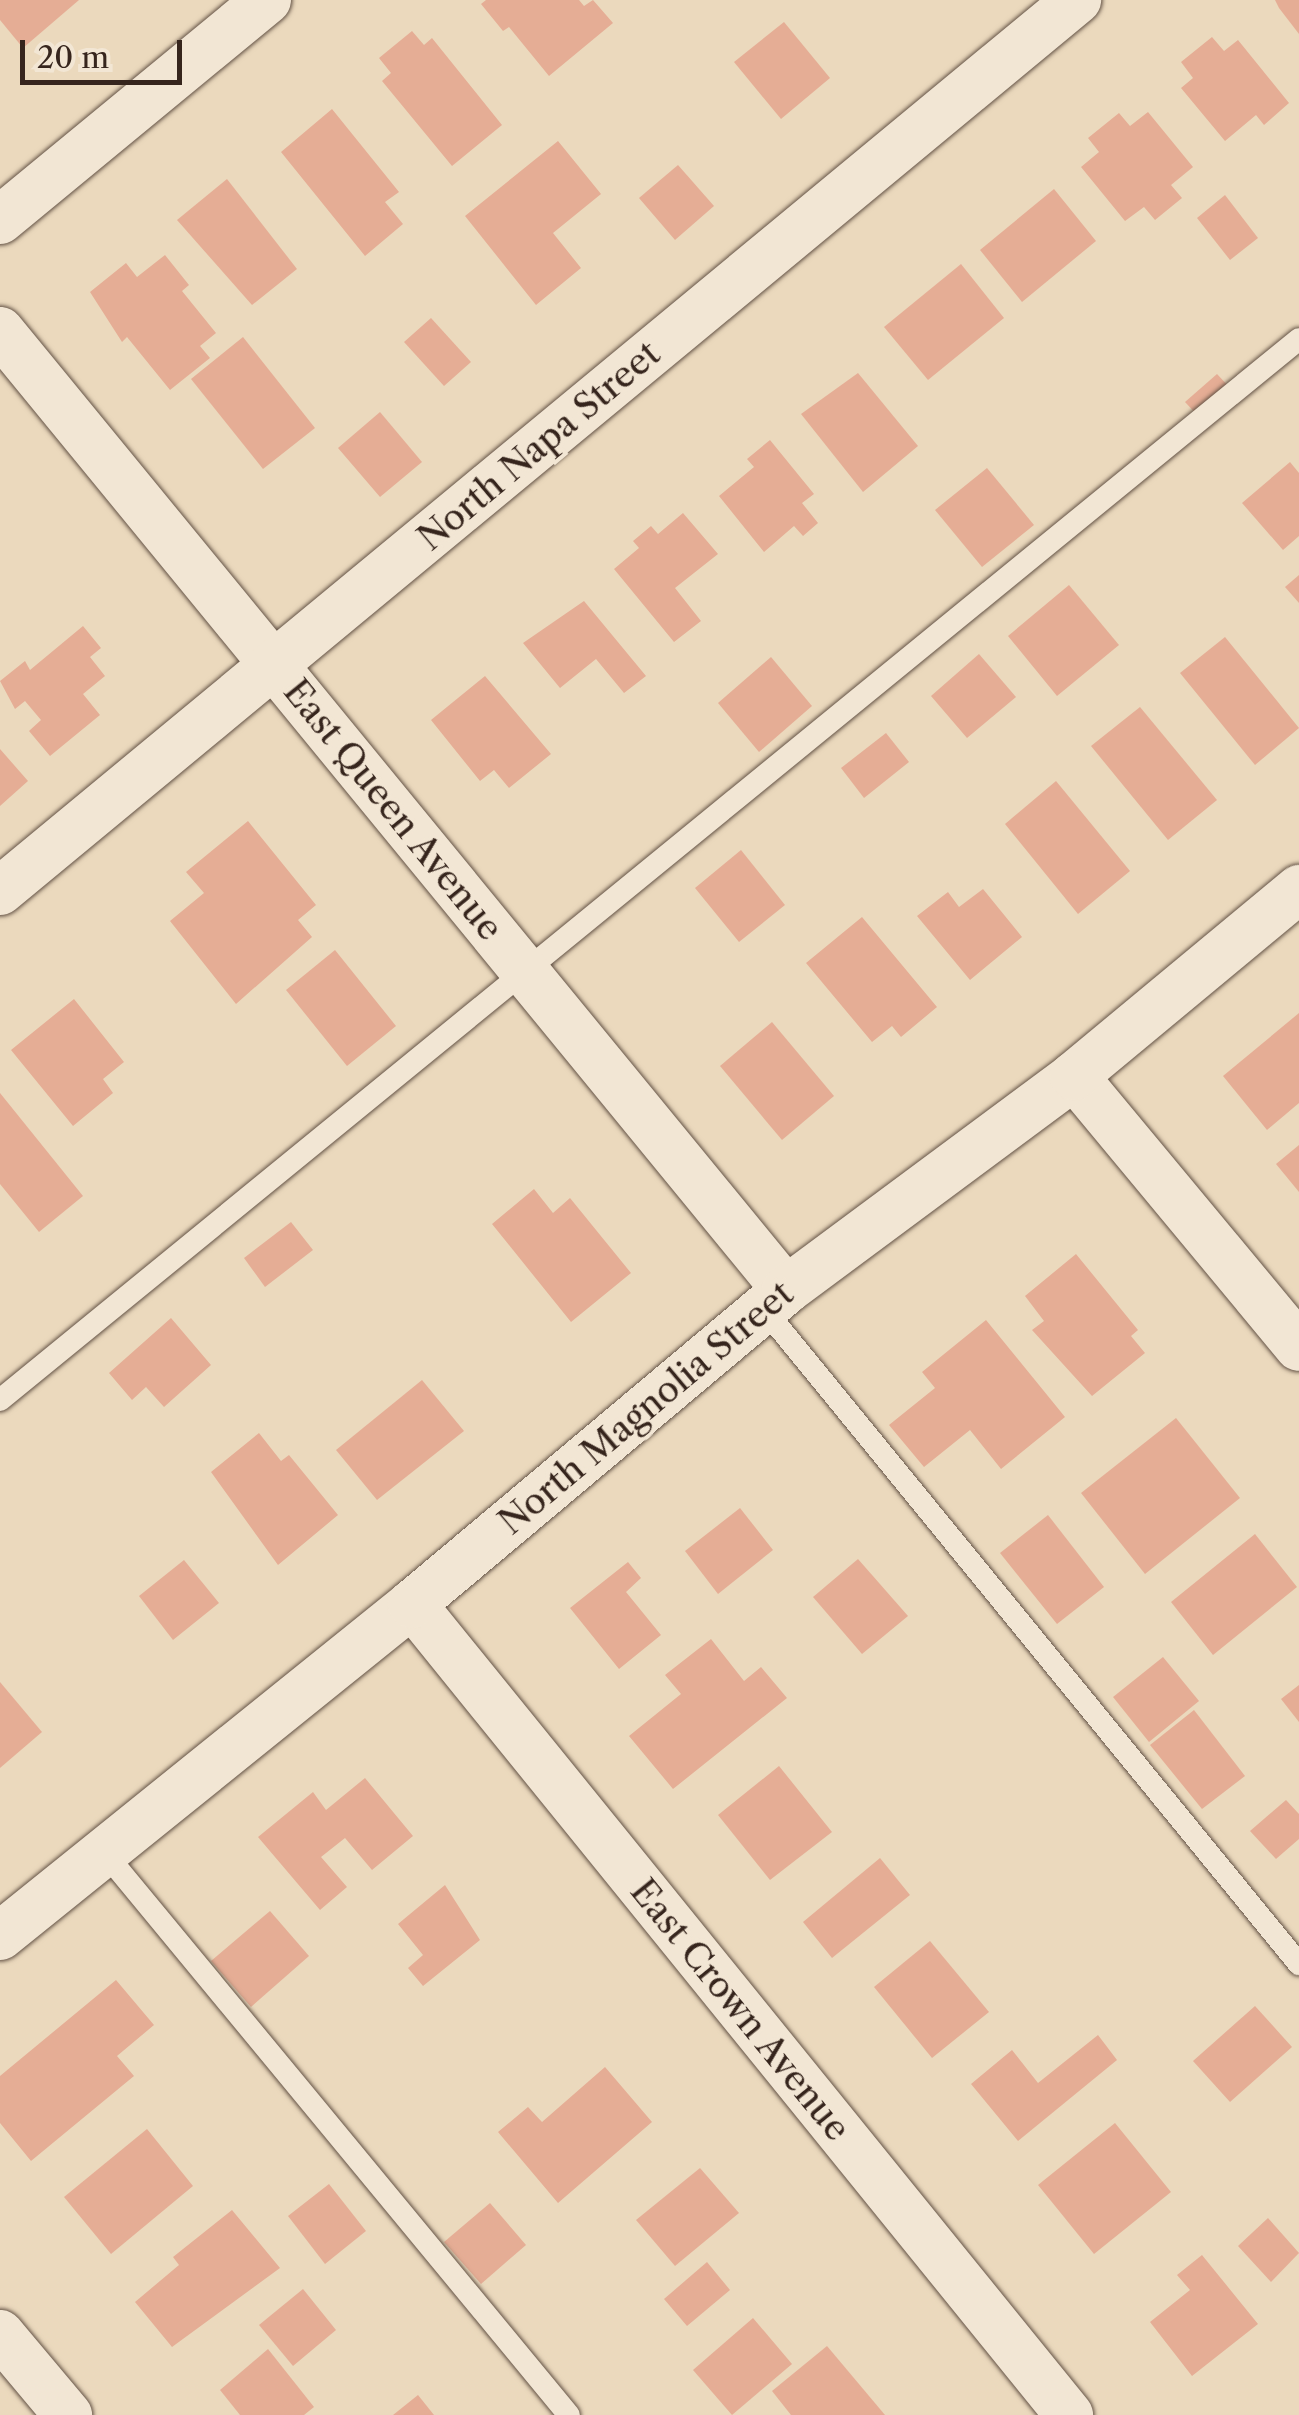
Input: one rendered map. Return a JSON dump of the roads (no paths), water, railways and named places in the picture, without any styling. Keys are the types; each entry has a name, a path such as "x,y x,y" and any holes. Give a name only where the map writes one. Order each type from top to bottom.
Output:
{"street":[{"path":"0,220 267,0"},
{"name":"North Napa Street","path":"0,890 1077,0"},
{"name":"East Queen Avenue","path":"0,331 525,971 775,1300"},
{"name":"North Magnolia Street","path":"0,1936 412,1604 775,1300 1074,1076 1299,890"},
{"path":"1074,1076 1299,1347"},
{"name":"East Crown Avenue","path":"412,1604 1069,2415"},
{"path":"0,2334 68,2415"}],"lane":[{"path":"0,1400 1299,339"},
{"path":"775,1300 1299,1964"},
{"path":"104,1852 569,2415"}]}
